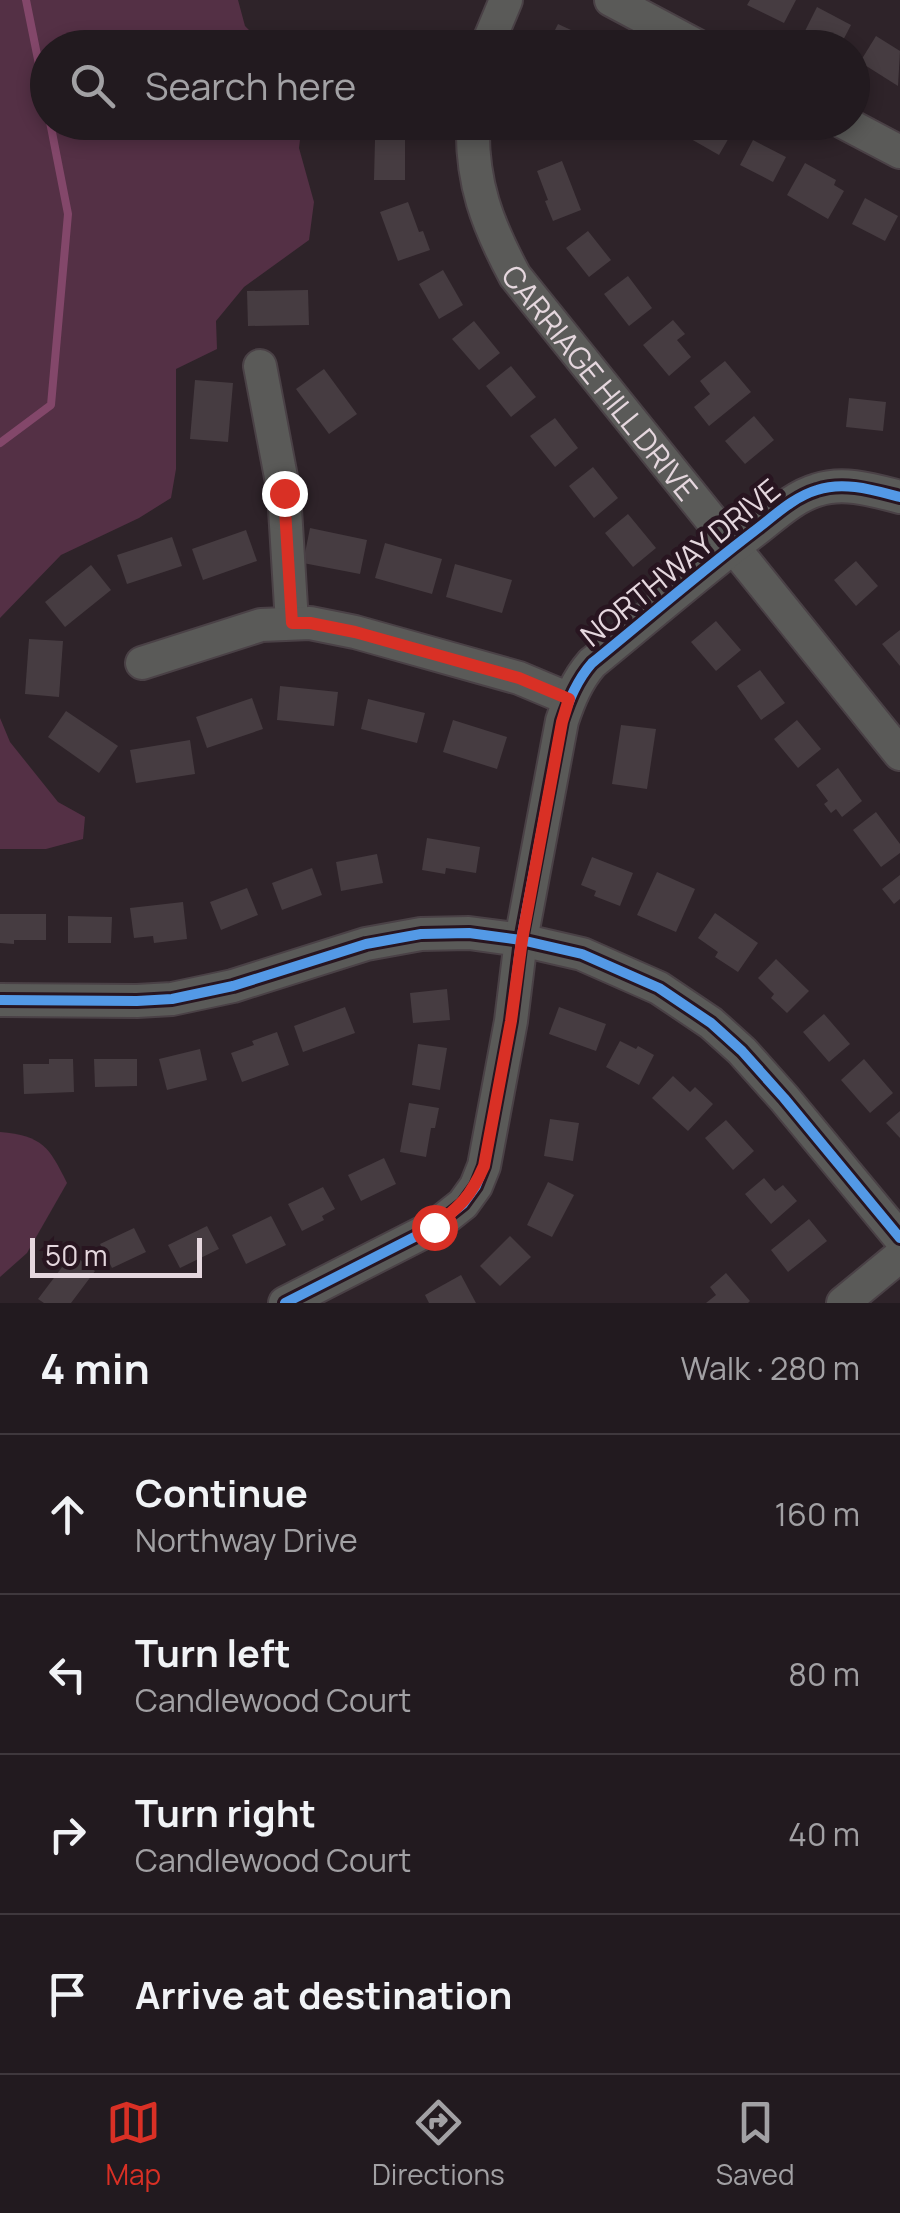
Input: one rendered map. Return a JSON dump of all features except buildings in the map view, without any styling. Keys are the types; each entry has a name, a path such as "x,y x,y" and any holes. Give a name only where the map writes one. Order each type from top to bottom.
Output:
{"street":[{"path":"494,30 506,0"},
{"path":"610,0 667,30"},
{"path":"870,136 900,152"},
{"name":"CARRIAGE HILL DRIVE","path":"472,140 478,191 494,237 515,276 900,754"},
{"path":"260,366 284,493 292,623"},
{"name":"NORTHWAY DRIVE","path":"286,1303 434,1227 463,1204 476,1186 484,1166 511,1021 562,722 582,674 799,497 838,486 868,488 900,497"},
{"path":"142,664 261,625 310,623 519,678 569,699"},
{"path":"0,1000 172,1000 233,986 366,944 421,934 522,940 582,954 658,988 711,1023 784,1098 900,1238"},
{"path":"843,1303 900,1256"}],"shaded area":[{"path":"0,0 238,0 249,30 30,30 30,140 300,140 314,202 309,240 244,287 216,321 217,349 176,369 176,469 171,498 139,518 61,555 0,618"},
{"path":"0,718 10,742 58,802 85,817 83,839 46,849 0,849"},
{"path":"0,1132 43,1145 67,1183 27,1253 0,1277"}],"waterway":[{"path":"26,0 32,30"},
{"path":"0,443 51,405 68,214 54,140"}],"cycle path":[{"path":"285,1303 434,1227 463,1204 476,1186 484,1166 511,1021 521,940 562,721 574,690 592,663 800,497 838,486 900,497"},
{"path":"0,1000 172,999 233,986 366,944 421,934 469,933 582,954 659,988 711,1023 784,1098 900,1238"}],"route":[{"path":"284,493 292,623 355,632 519,678 569,699 522,940 484,1166 463,1204 434,1227"}]}
